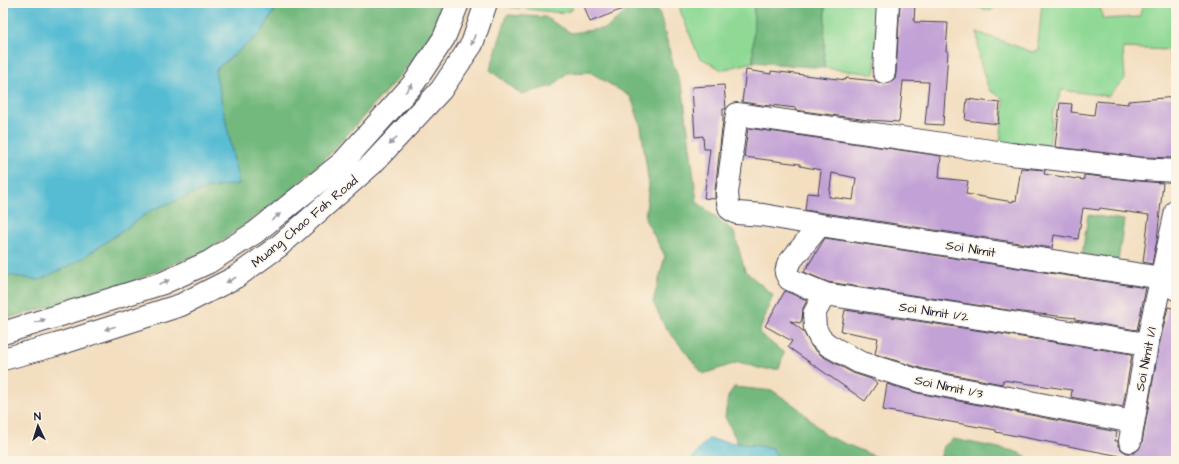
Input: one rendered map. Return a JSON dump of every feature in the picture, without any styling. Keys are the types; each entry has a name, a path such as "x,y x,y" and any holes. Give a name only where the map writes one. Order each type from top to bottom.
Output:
{"street":[{"name":"Muang Chao Fah Road","path":"3,333 163,283 209,262 256,232 343,162 414,84 444,38 458,3"},
{"name":"Muang Chao Fah Road","path":"3,360 56,345 181,305 236,277 279,246 372,164 441,90 472,44 486,3"},
{"path":"884,72 888,3"},
{"name":"Soi Nimit","path":"1169,283 763,215 738,213 730,209 727,193 737,114 1011,154 1140,169 1176,171"},
{"name":"Soi Nimit 1/1","path":"1132,431 1147,344 1169,283 1176,211"},
{"name":"Soi Nimit 1/2","path":"820,225 788,264 786,273 788,279 824,294 1147,344"},
{"name":"Soi Nimit 1/3","path":"824,294 814,314 815,328 820,338 828,346 859,362 920,381 1132,431"}],"green space":[{"path":"285,3 445,3 443,11 426,46 329,155 296,187 212,248 107,292 3,319 3,260 8,275 39,280 77,262 152,210 208,188 239,184 215,70 261,33 276,8"},
{"path":"510,3 572,3 572,10 562,13 510,7"},
{"path":"636,3 652,3 660,14 672,60 683,91 697,202 734,232 745,271 773,295 759,333 784,353 779,369 762,369 739,362 703,374 664,325 653,302 665,256 645,219 649,185 641,127 631,97 590,72 567,73 553,86 521,94 490,70 507,15 545,17 571,33 607,28"},
{"path":"679,3 754,3 753,62 722,70 699,57 681,13"},
{"path":"754,3 825,3 824,68 753,62"},
{"path":"825,3 876,3 875,74 824,68"},
{"path":"963,3 1001,3 990,11"},
{"path":"1042,3 1099,3 1103,19 1139,17 1144,3 1176,3 1176,79 1168,50 1123,48 1125,79 1108,96 1062,90 1053,112 1049,149 1000,146 1004,99 989,90 980,62 977,32 1032,52 1040,50 1038,44"},
{"path":"1088,215 1124,220 1118,261 1082,256"},
{"path":"734,387 773,391 798,408 827,436 886,461 781,461 772,448 738,443 725,417 728,397"},
{"path":"953,439 1014,451 1026,456 1025,461 940,461 943,447"}],"water":[{"path":"3,3 285,3 276,8 261,33 215,70 239,184 208,188 152,210 77,262 39,280 8,275 3,260"},
{"path":"708,439 772,448 781,461 689,461"}],"building":[{"path":"583,3 635,3 635,4 590,22"},
{"path":"900,3 915,3 914,22 948,23 946,51 948,51 943,125 925,124 929,82 903,81 899,122 868,120 795,110 796,108 742,102 746,70 771,74 771,71 846,80 846,78 876,81 883,84 890,83 895,79 896,73"},
{"path":"724,85 726,109 723,109 715,199 704,198 710,149 704,149 703,136 695,137 692,87"},
{"path":"1176,97 1176,158 1141,157 1055,147 1060,103 1072,104 1071,112 1094,115 1096,101 1128,104 1128,101"},
{"path":"967,99 1000,103 998,124 965,120"},
{"path":"748,128 941,156 939,178 968,181 966,194 1013,202 1013,200 1016,201 1021,168 1045,170 1044,174 1084,180 1084,175 1163,183 1157,240 1152,264 1143,262 1149,215 1100,208 1099,210 1083,208 1078,239 1054,235 1052,248 805,210 807,193 818,194 821,170 800,166 800,164 744,157","holes":["832,173 856,178 853,200 829,197"]},
{"path":"825,238 1146,288 1137,330 1075,320 1075,318 1014,311 828,282 804,272"},
{"path":"785,291 807,300 803,308 800,323 790,321 803,331 812,347 822,356 853,373 871,379 877,383 865,401 788,347 792,341 765,326"},
{"path":"1168,307 1176,309 1176,461 1146,461 996,432 996,430 883,410 887,384 918,393 1117,432 1115,441 1118,441 1118,446 1127,453 1134,453 1139,449 1142,443 1159,346"},
{"path":"845,310 1132,354 1123,407 1071,397 1072,390 1003,380 1002,384 923,369 875,354 878,338 841,331"}]}
